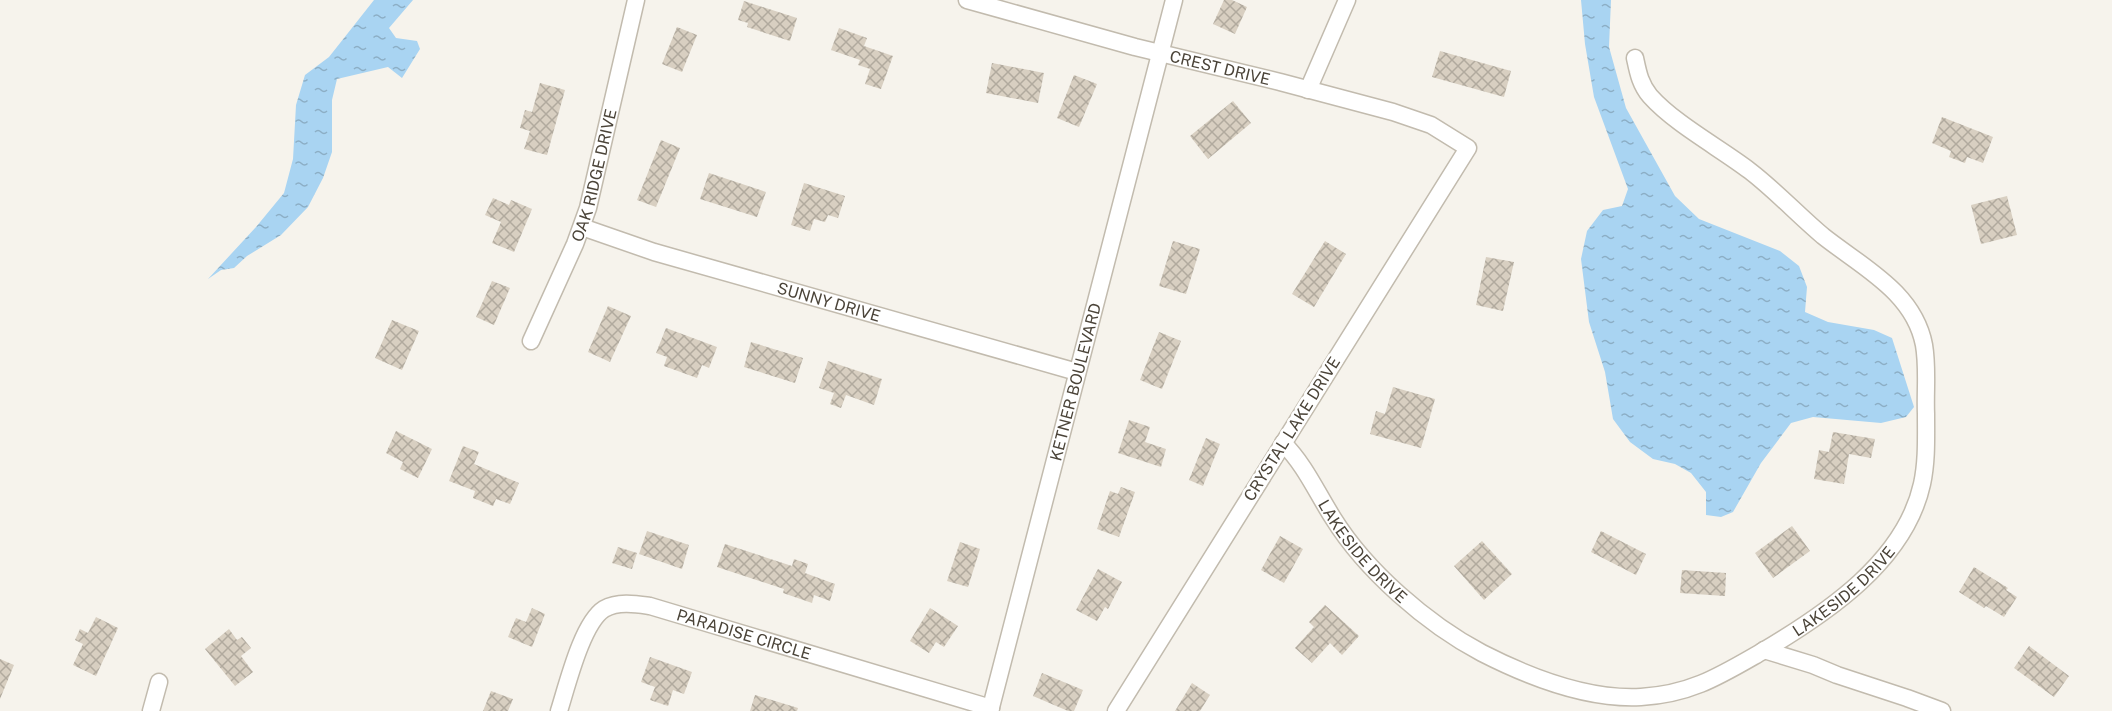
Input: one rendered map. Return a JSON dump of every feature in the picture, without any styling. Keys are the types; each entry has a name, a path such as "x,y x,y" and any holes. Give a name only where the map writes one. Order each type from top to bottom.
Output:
{"street":[{"name":"OAK RIDGE DRIVE","path":"531,341 582,227 636,0"},
{"name":"CREST DRIVE","path":"967,0 1160,53 1393,112 1431,125 1468,148"},
{"name":"KETNER BOULEVARD","path":"991,709 1174,0"},
{"path":"1308,90 1347,0"},
{"name":"LAKESIDE DRIVE","path":"1283,443 1310,478 1352,546 1379,574 1441,627 1479,651 1519,670 1584,691 1642,697 1686,690 1707,683 1764,650 1824,611 1861,583 1889,550 1915,508 1923,481 1927,438 1927,367 1924,343 1916,319 1903,299 1848,252 1825,237 1752,173 1648,94 1638,77 1635,58"},
{"name":"CRYSTAL LAKE DRIVE","path":"1116,711 1468,148"},
{"name":"SUNNY DRIVE","path":"582,227 654,252 1077,372"},
{"name":"PARADISE CIRCLE","path":"559,711 580,648 592,621 604,609 618,604 634,603 991,709"},
{"path":"1764,650 1942,711"},
{"path":"151,711 159,682"}],"water":[{"path":"374,0 413,0 389,28 396,38 417,41 420,49 402,78 388,67 337,79 332,100 332,152 323,178 308,207 281,235 247,256 234,268 221,270 208,279 284,193 293,159 296,105 305,75 329,57"},
{"path":"1581,0 1611,0 1609,47 1626,108 1675,196 1699,219 1780,251 1799,266 1807,287 1805,312 1828,322 1874,330 1892,338 1914,407 1906,417 1881,423 1813,417 1791,423 1761,463 1733,512 1721,517 1706,515 1706,492 1691,473 1675,464 1653,459 1630,442 1613,419 1605,372 1589,322 1581,259 1587,231 1603,210 1622,206 1628,189 1594,97 1585,44"}],"building":[{"path":"1224,0 1232,0 1247,7 1235,34 1213,24"},
{"path":"744,1 797,18 790,41 747,27 748,23 738,20"},
{"path":"677,27 697,35 682,72 662,64"},
{"path":"839,28 867,38 864,46 893,56 881,89 865,84 870,69 858,65 860,60 831,50"},
{"path":"1440,51 1511,71 1504,97 1432,77"},
{"path":"992,63 1044,73 1038,103 986,93"},
{"path":"1074,75 1097,84 1079,127 1057,118"},
{"path":"540,83 565,90 547,155 524,149 530,131 520,128 525,110 532,112"},
{"path":"1233,101 1251,123 1208,159 1190,136"},
{"path":"1942,117 1993,137 1983,163 1967,157 1965,163 1949,157 1951,151 1932,143"},
{"path":"661,140 680,148 656,207 637,200"},
{"path":"709,173 766,192 757,217 700,199"},
{"path":"804,183 845,196 838,218 828,215 825,222 814,219 810,231 791,225"},
{"path":"2007,196 2017,235 1981,244 1971,205"},
{"path":"493,198 509,205 511,200 532,209 514,252 492,243 501,222 485,215"},
{"path":"1173,241 1200,249 1186,294 1159,286"},
{"path":"1325,241 1346,254 1314,307 1292,294"},
{"path":"1486,257 1514,262 1503,311 1476,305"},
{"path":"492,281 510,288 494,325 476,317"},
{"path":"608,306 631,316 610,362 588,352"},
{"path":"392,320 419,331 402,370 375,358"},
{"path":"666,328 717,347 709,368 702,365 697,378 664,366 667,357 656,353"},
{"path":"1159,332 1181,341 1162,389 1140,380"},
{"path":"751,342 803,358 795,383 744,367"},
{"path":"828,361 882,379 874,405 846,395 841,408 830,404 834,393 819,388"},
{"path":"1393,387 1435,399 1421,448 1370,434 1376,411 1385,414"},
{"path":"1129,420 1150,427 1145,442 1166,449 1161,467 1118,453"},
{"path":"396,431 432,449 418,478 400,469 403,462 386,453"},
{"path":"1833,432 1875,439 1871,458 1849,454 1844,484 1814,479 1819,450 1829,452"},
{"path":"1206,438 1220,444 1203,486 1189,480"},
{"path":"463,446 479,452 474,464 519,483 510,504 496,499 493,506 473,498 475,491 449,481"},
{"path":"1121,487 1135,492 1119,537 1097,529 1110,491 1118,494"},
{"path":"1792,526 1810,551 1773,578 1755,553"},
{"path":"647,531 689,545 682,569 639,554"},
{"path":"1601,531 1646,554 1636,575 1591,552"},
{"path":"1280,536 1303,549 1284,583 1261,570"},
{"path":"1482,541 1512,574 1484,600 1454,566"},
{"path":"960,542 980,549 968,587 947,581"},
{"path":"725,544 792,566 794,559 808,564 805,573 835,584 830,601 814,595 812,603 783,593 784,589 717,567"},
{"path":"618,547 637,553 632,569 612,563"},
{"path":"1974,567 2008,588 2006,590 2017,597 2004,617 1986,606 1984,608 1959,592"},
{"path":"1098,569 1122,582 1108,609 1105,607 1097,621 1076,610"},
{"path":"1682,570 1726,573 1725,596 1680,593"},
{"path":"1325,605 1359,636 1342,655 1330,643 1312,663 1295,648 1314,627 1309,622"},
{"path":"532,608 545,614 532,647 508,637 516,618 526,622"},
{"path":"930,608 958,626 944,647 936,642 929,653 910,641"},
{"path":"96,617 118,628 96,676 73,665 83,644 75,640 80,629 88,633"},
{"path":"229,629 237,640 242,637 251,648 241,656 253,672 235,686 205,649"},
{"path":"2029,646 2069,676 2054,697 2014,668"},
{"path":"650,657 692,672 684,694 673,690 668,706 650,700 655,687 641,682"},
{"path":"0,659 14,665 0,699"},
{"path":"1042,673 1083,690 1074,711 1068,711 1033,696"},
{"path":"1192,683 1210,695 1200,711 1175,711"},
{"path":"491,691 513,699 508,711 483,711"},
{"path":"755,695 798,708 797,711 750,711"}]}
